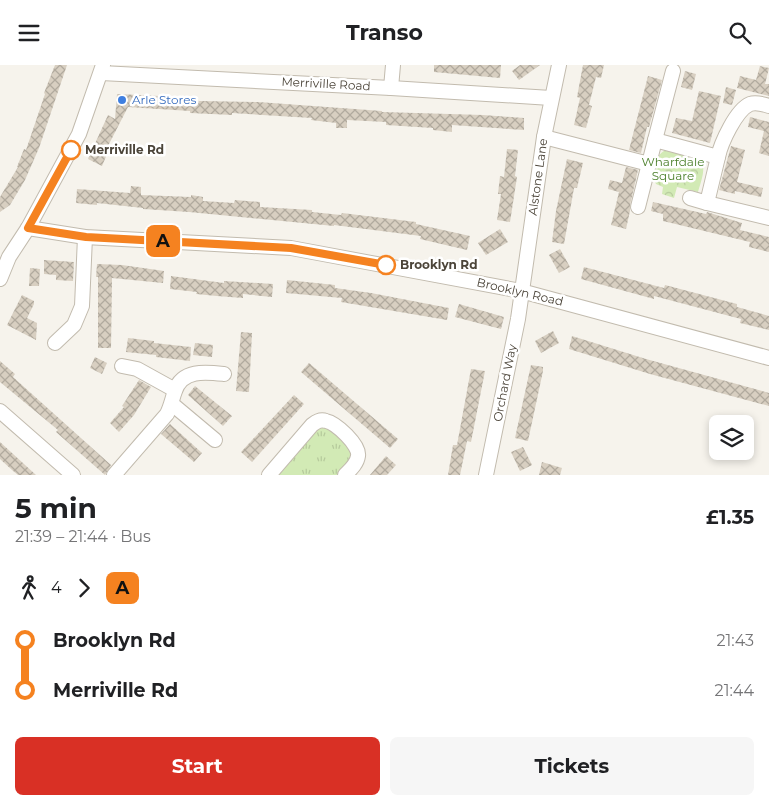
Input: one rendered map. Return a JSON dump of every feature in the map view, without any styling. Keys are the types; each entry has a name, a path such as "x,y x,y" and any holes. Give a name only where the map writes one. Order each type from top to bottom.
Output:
{"street":[{"path":"391,88 393,65"},
{"name":"Alstone Lane","path":"521,291 544,137 559,65"},
{"path":"0,279 4,258 28,228 79,134 102,69"},
{"name":"Merriville Road","path":"102,69 551,98"},
{"path":"638,207 673,71"},
{"path":"707,203 721,144 737,116 745,107 753,103 769,106"},
{"path":"544,137 649,164"},
{"path":"655,140 718,157"},
{"path":"690,199 769,219"},
{"name":"Brooklyn Road","path":"28,228 86,237 291,248 521,291 769,358"},
{"path":"55,343 74,325 82,306 86,237"},
{"name":"Orchard Way","path":"486,475 512,351 521,291"},
{"path":"122,366 137,369 173,397 215,440"},
{"path":"114,475 167,414 181,381 190,375 200,372 224,374"},
{"path":"0,411 74,475"},
{"path":"272,474 312,425 317,421 323,420 330,423 357,447 357,462 345,475"}],"green space":[{"name":"Wharfdale Square","path":"669,149 700,158 703,170 698,192 677,187 674,198 662,194 663,187 656,184 652,176 659,156"},
{"path":"317,421 357,447 345,475 275,475"}],"building":[{"path":"55,65 67,65 39,148 25,180 10,205 0,212 0,197 18,167 24,149 26,150"},
{"path":"434,65 501,65 500,78 434,72"},
{"path":"520,65 540,65 519,80 512,71"},
{"path":"583,65 604,65 601,78 596,77 589,105 592,106 586,128 574,125 580,98 577,97"},
{"path":"760,66 769,68 765,84 769,84 769,96 737,88 740,76 756,80"},
{"path":"685,71 696,74 692,90 681,87"},
{"path":"648,76 662,80 641,153 629,150"},
{"path":"726,87 736,90 732,105 723,103"},
{"path":"699,91 721,96 710,143 672,133 676,118 692,121"},
{"path":"117,94 160,96 160,98 200,101 258,102 382,112 524,118 524,130 452,125 452,132 433,130 433,128 386,125 386,122 347,120 347,128 336,128 336,123 311,120 312,118 232,113 232,115 190,113 190,111 128,107 108,146 110,147 102,166 88,159 108,115 115,119"},
{"path":"750,117 769,122 769,156 759,153 764,131 748,127"},
{"path":"731,146 745,150 737,182 763,188 761,197 735,191 735,194 719,190"},
{"path":"507,149 518,150 515,176 517,177 510,222 497,220 501,194 498,194 500,176 504,177"},
{"path":"567,159 583,163 577,188 574,188 564,244 552,242 556,211"},
{"path":"626,167 638,170 626,229 611,225 619,192 608,189 610,180 622,183"},
{"path":"131,186 141,187 141,195 191,197 191,195 203,197 203,201 234,203 235,200 260,202 260,207 312,210 312,212 341,215 342,213 416,222 416,224 470,236 467,250 420,239 421,236 334,225 143,209 97,203 97,205 76,203 77,189 130,193"},
{"path":"653,202 706,214 707,212 742,223 740,230 769,237 769,252 749,247 750,242 663,221 663,214 651,211"},
{"path":"500,229 508,242 486,255 478,243"},
{"path":"560,249 570,267 559,273 549,255"},
{"path":"44,260 74,262 73,281 56,280 56,275 44,274"},
{"path":"97,264 122,265 164,271 163,283 112,278 111,348 98,348"},
{"path":"584,267 664,288 665,285 737,304 737,307 769,316 769,330 740,323 741,319 654,296 654,299 581,279"},
{"path":"30,268 40,269 39,286 29,286"},
{"path":"171,276 224,283 224,281 273,284 272,297 243,294 243,298 217,296 170,289"},
{"path":"287,280 335,285 335,288 449,308 447,320 341,302 342,298 286,293"},
{"path":"22,295 34,301 27,318 37,323 36,340 7,325"},
{"path":"459,304 504,317 501,329 455,317"},
{"path":"553,331 559,343 541,353 535,341"},
{"path":"241,332 252,333 249,392 236,391"},
{"path":"572,336 646,359 769,393 769,406 650,374 569,349"},
{"path":"128,338 191,347 190,361 126,352"},
{"path":"195,343 213,345 212,357 193,355"},
{"path":"95,357 107,363 102,374 90,368"},
{"path":"0,361 15,374 13,377 111,465 105,475 56,432 58,430 0,382"},
{"path":"309,363 398,439 390,448 301,372"},
{"path":"531,365 543,367 543,371 528,441 515,438"},
{"path":"471,369 485,371 471,442 467,441 460,475 448,475 453,445 457,445"},
{"path":"139,380 151,387 134,415 119,432 110,423 124,407 122,406"},
{"path":"195,386 232,416 223,426 188,395"},
{"path":"294,395 304,404 252,462 241,452"},
{"path":"170,424 202,453 194,462 161,434"},
{"path":"0,442 36,475 18,475 0,459"},
{"path":"523,447 532,465 520,471 511,452"},
{"path":"386,456 396,465 387,475 370,475"},
{"path":"542,462 562,468 560,475 539,475"}],"bus line":[{"name":"A","path":"71,150 28,228 86,237 291,248 386,265"}],"place":[{"name":"Arle Stores","path":"122,100"},
{"name":"Merriville Rd","path":"71,150"},
{"name":"Brooklyn Rd","path":"386,265"}]}
